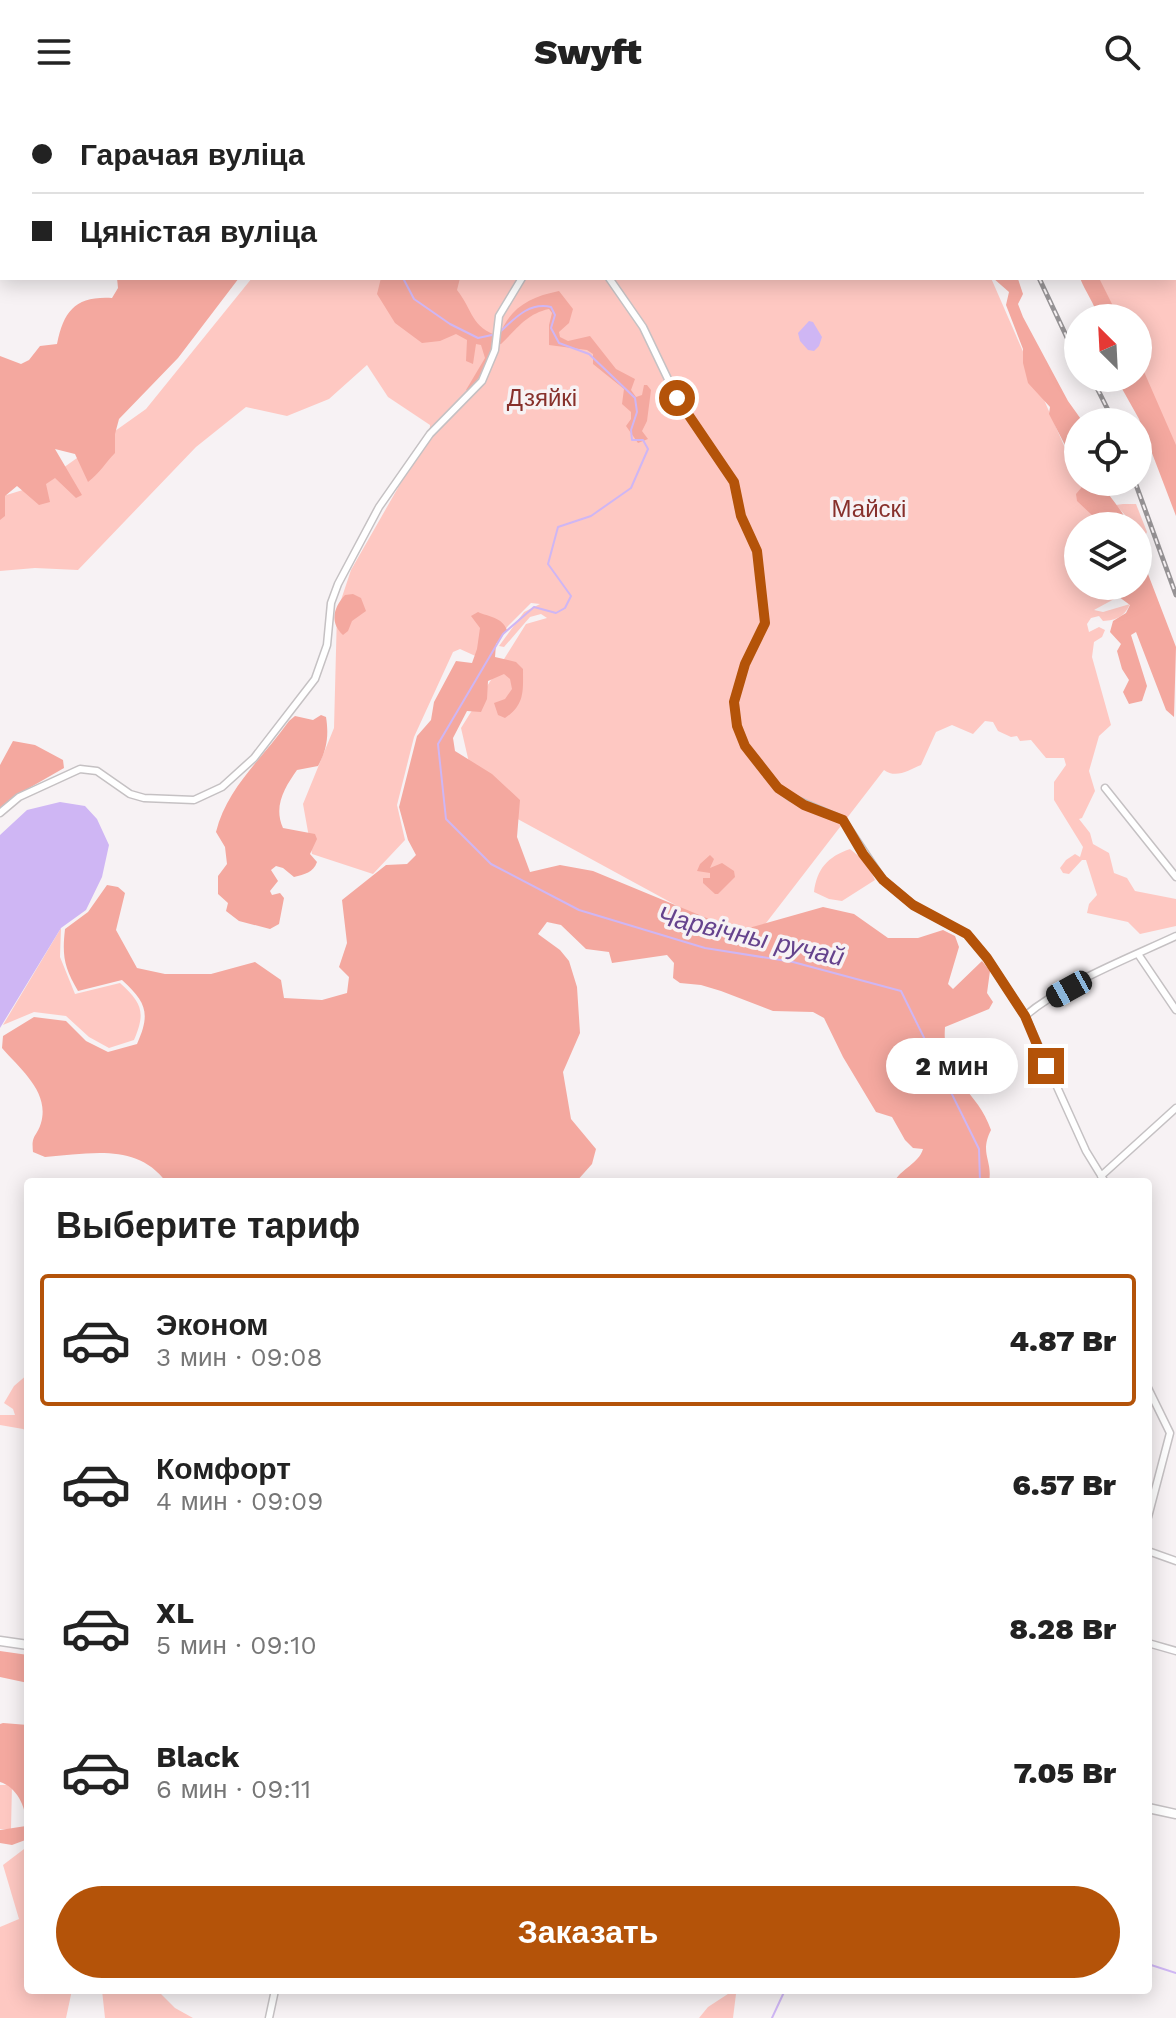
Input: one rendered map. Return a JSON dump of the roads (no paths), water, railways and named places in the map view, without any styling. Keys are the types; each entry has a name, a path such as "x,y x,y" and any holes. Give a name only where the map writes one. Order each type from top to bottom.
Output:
{"main road":[{"path":"0,1641 24,1644"},
{"path":"1152,1809 1176,1814"}],"street":[{"path":"0,813 19,797 80,769 97,771 130,794 144,798 194,800 222,787 254,758 315,679 327,645 331,603 338,584 379,507 430,434 482,381 495,350 499,316 521,280"},
{"path":"610,280 643,327 677,398 734,482 741,516 757,551 765,623 745,664 734,702 737,726 745,746 778,788 804,805 843,820 883,880 913,905 967,934 987,958 1025,1016 1081,1140 1102,1178"},
{"path":"1105,788 1176,877"},
{"path":"1025,1016 1047,1001 1176,936"},
{"path":"1138,954 1176,1010"},
{"path":"1104,1178 1176,1108"},
{"path":"1152,1395 1173,1430 1152,1497"},
{"path":"1152,1552 1176,1561"},
{"path":"1152,1644 1176,1651"},
{"path":"269,2018 274,1994"}],"waterway":[{"name":"Чарвічны ручай","path":"404,280 414,299 450,324 478,338 492,335"},
{"name":"Чарвічны ручай","path":"500,332 529,309 551,307 555,315 551,328 559,343 589,354 635,398 637,412 631,430 632,440 643,440 648,449 631,488 591,516 558,527 548,564 571,596 565,608 556,613 534,607 503,634 438,744 446,819 491,864 579,910 705,948 793,962 901,991 979,1149 980,1178"},
{"path":"1152,1965 1176,1973"},
{"path":"772,2018 783,1994"}],"railway":[{"path":"1040,280 1064,331"},
{"path":"1099,392 1107,408"},
{"path":"1140,496 1176,595"}],"park label":[{"name":"Дзяйкі","path":"542,398"},
{"name":"Майскі","path":"869,509"}]}
